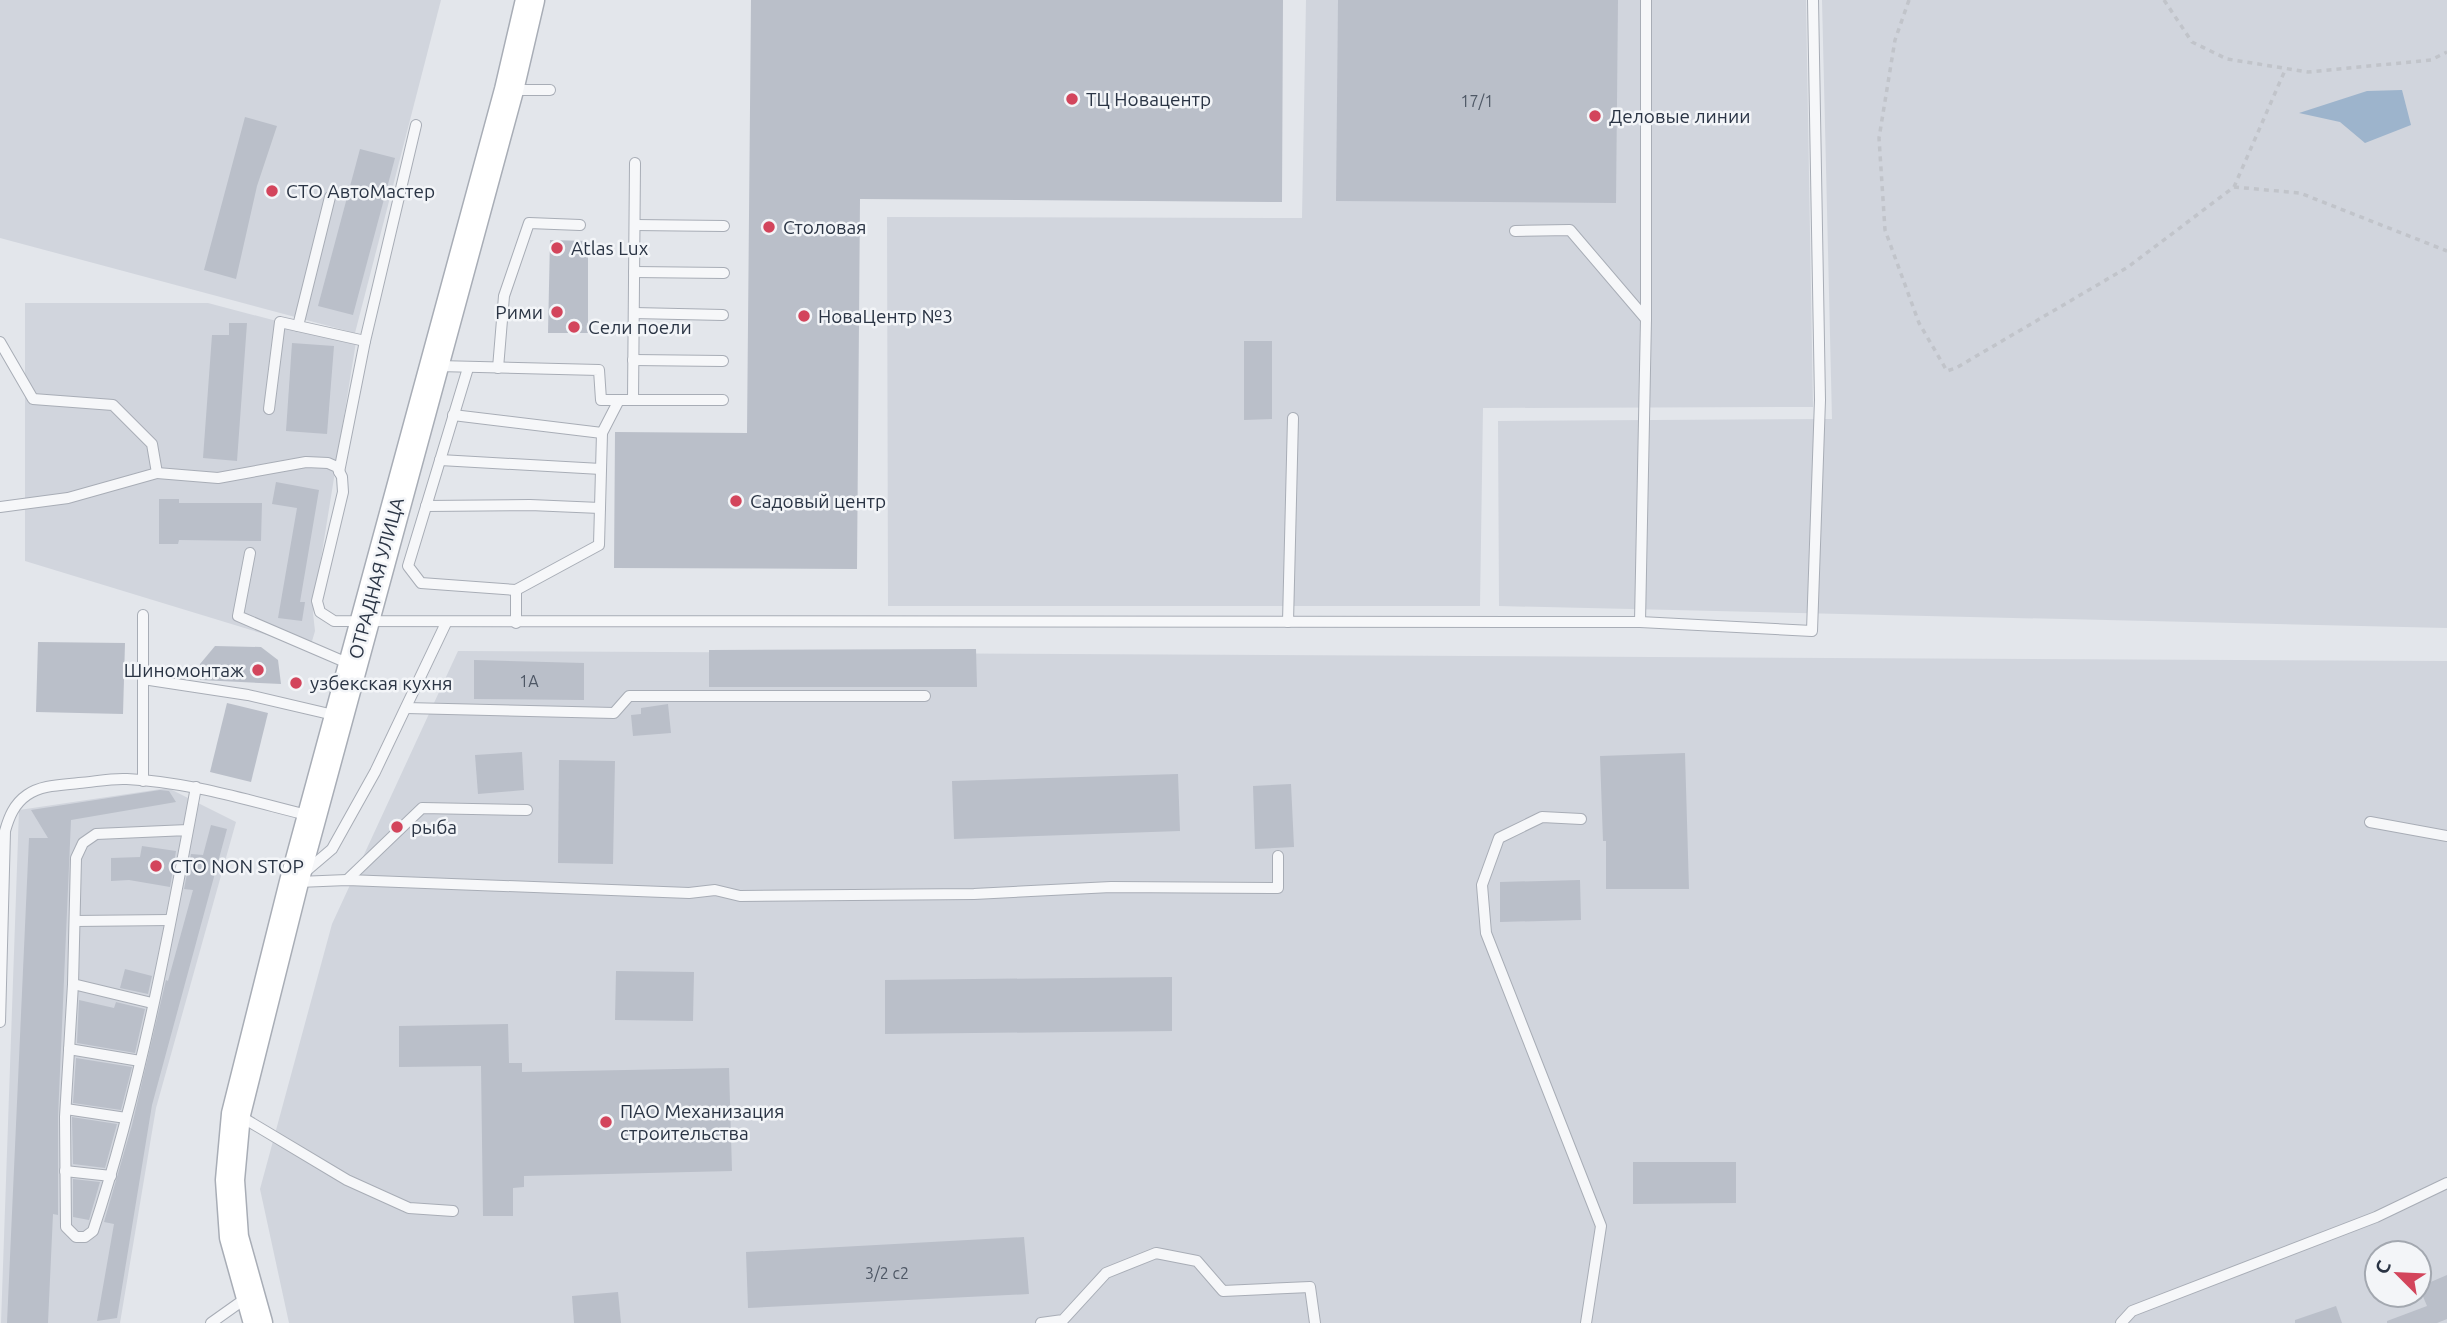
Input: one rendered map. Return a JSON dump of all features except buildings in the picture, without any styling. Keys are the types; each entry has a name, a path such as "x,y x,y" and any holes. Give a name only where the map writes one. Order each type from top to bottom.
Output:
{"main road":[{"name":"ОТРАДНАЯ УЛИЦА","path":"258,1323 234,1237 230,1180 236,1114 294,882 509,90 530,0"}],"lane":[{"path":"1640,622 1646,318 1646,0"},
{"path":"0,507 68,498 158,473 218,478 306,462 328,463 337,467 342,477 343,492 318,607 328,620 446,623 1640,622 1812,631 1820,400 1813,0"},
{"path":"509,90 550,90"},
{"path":"339,472 365,341 416,125"},
{"path":"633,400 635,163"},
{"path":"298,326 330,197"},
{"path":"498,368 504,296 529,223 580,225"},
{"path":"635,225 724,226"},
{"path":"1515,231 1570,230 1646,318"},
{"path":"634,272 724,273"},
{"path":"634,313 723,315"},
{"path":"269,409 280,322 365,341"},
{"path":"0,342 33,399 113,405 152,444 158,473"},
{"path":"633,360 723,361"},
{"path":"434,366 599,370 601,400 723,400"},
{"path":"468,368 408,566 421,583 516,590 599,545 602,433 619,400"},
{"path":"453,415 602,433"},
{"path":"1288,622 1293,418"},
{"path":"440,460 601,469"},
{"path":"426,506 530,505 600,508"},
{"path":"250,553 238,616 353,665"},
{"path":"516,590 516,623"},
{"path":"143,615 143,781"},
{"path":"294,882 332,849 375,772 446,623"},
{"path":"143,679 248,695 339,716"},
{"path":"406,708 614,713 629,696 925,696"},
{"path":"0,1022 5,831 16,804 27,795 40,788 125,779 196,787 312,816"},
{"path":"188,830 96,834 83,843 76,858 65,1171 66,1227 76,1237 85,1237 93,1231 111,1176 140,1061 170,920 188,830 196,787"},
{"path":"347,880 422,808 527,810"},
{"path":"1581,819 1542,817 1499,838 1482,886 1486,933 1601,1226 1586,1323"},
{"path":"2370,822 2447,836"},
{"path":"294,882 347,880 689,893 715,890 740,896 974,894 1111,887 1278,888 1278,856"},
{"path":"75,921 170,920"},
{"path":"73,984 152,1003"},
{"path":"69,1049 140,1061"},
{"path":"66,1109 125,1118"},
{"path":"236,1114 359,1186 409,1208 453,1211"},
{"path":"65,1171 111,1176"},
{"path":"2121,1323 2132,1311 2376,1217 2447,1183"},
{"path":"1041,1323 1063,1320 1106,1273 1156,1253 1197,1261 1223,1291 1310,1287 1315,1323"},
{"path":"211,1323 249,1296"}],"path":[{"path":"1909,0 1895,40 1880,138 1885,230 1919,323 1947,371 2128,267 2234,187 2286,68"},
{"path":"2164,0 2192,43 2227,59 2308,72 2431,60 2447,52"},
{"path":"2234,187 2300,193 2447,251"}],"shaded area":[{"path":"0,0 441,0 355,333 0,238"},
{"path":"1306,0 1806,0 1813,407 1483,408 1480,606 888,606 887,217 1302,218"},
{"path":"1822,0 2447,0 2447,628 1499,606 1498,421 1832,419"},
{"path":"25,303 208,303 356,342 318,577 313,613 315,631 310,648 25,561"},
{"path":"458,651 2447,661 2447,1323 289,1323 260,1189 332,924"},
{"path":"168,788 236,822 156,1108 120,1323 1,1323 19,810"}],"water":[{"path":"2402,90 2411,125 2365,143 2340,122 2299,113 2367,91"}],"place":[{"name":"ТЦ Новацентр","path":"1072,99"},
{"name":"Деловые линии","path":"1595,116"},
{"name":"СТО АвтоМастер","path":"272,191"},
{"name":"Столовая","path":"769,227"},
{"name":"Atlas Lux","path":"557,248"},
{"name":"Рими","path":"557,312"},
{"name":"НоваЦентр №3","path":"804,316"},
{"name":"Сели поели","path":"574,327"},
{"name":"Садовый центр","path":"736,501"},
{"name":"Шиномонтаж","path":"258,670"},
{"name":"узбекская кухня","path":"296,683"},
{"name":"рыба","path":"397,827"},
{"name":"СТО NON STOP","path":"156,866"},
{"name":"ПАО Механизация строительства","path":"606,1122"}]}
